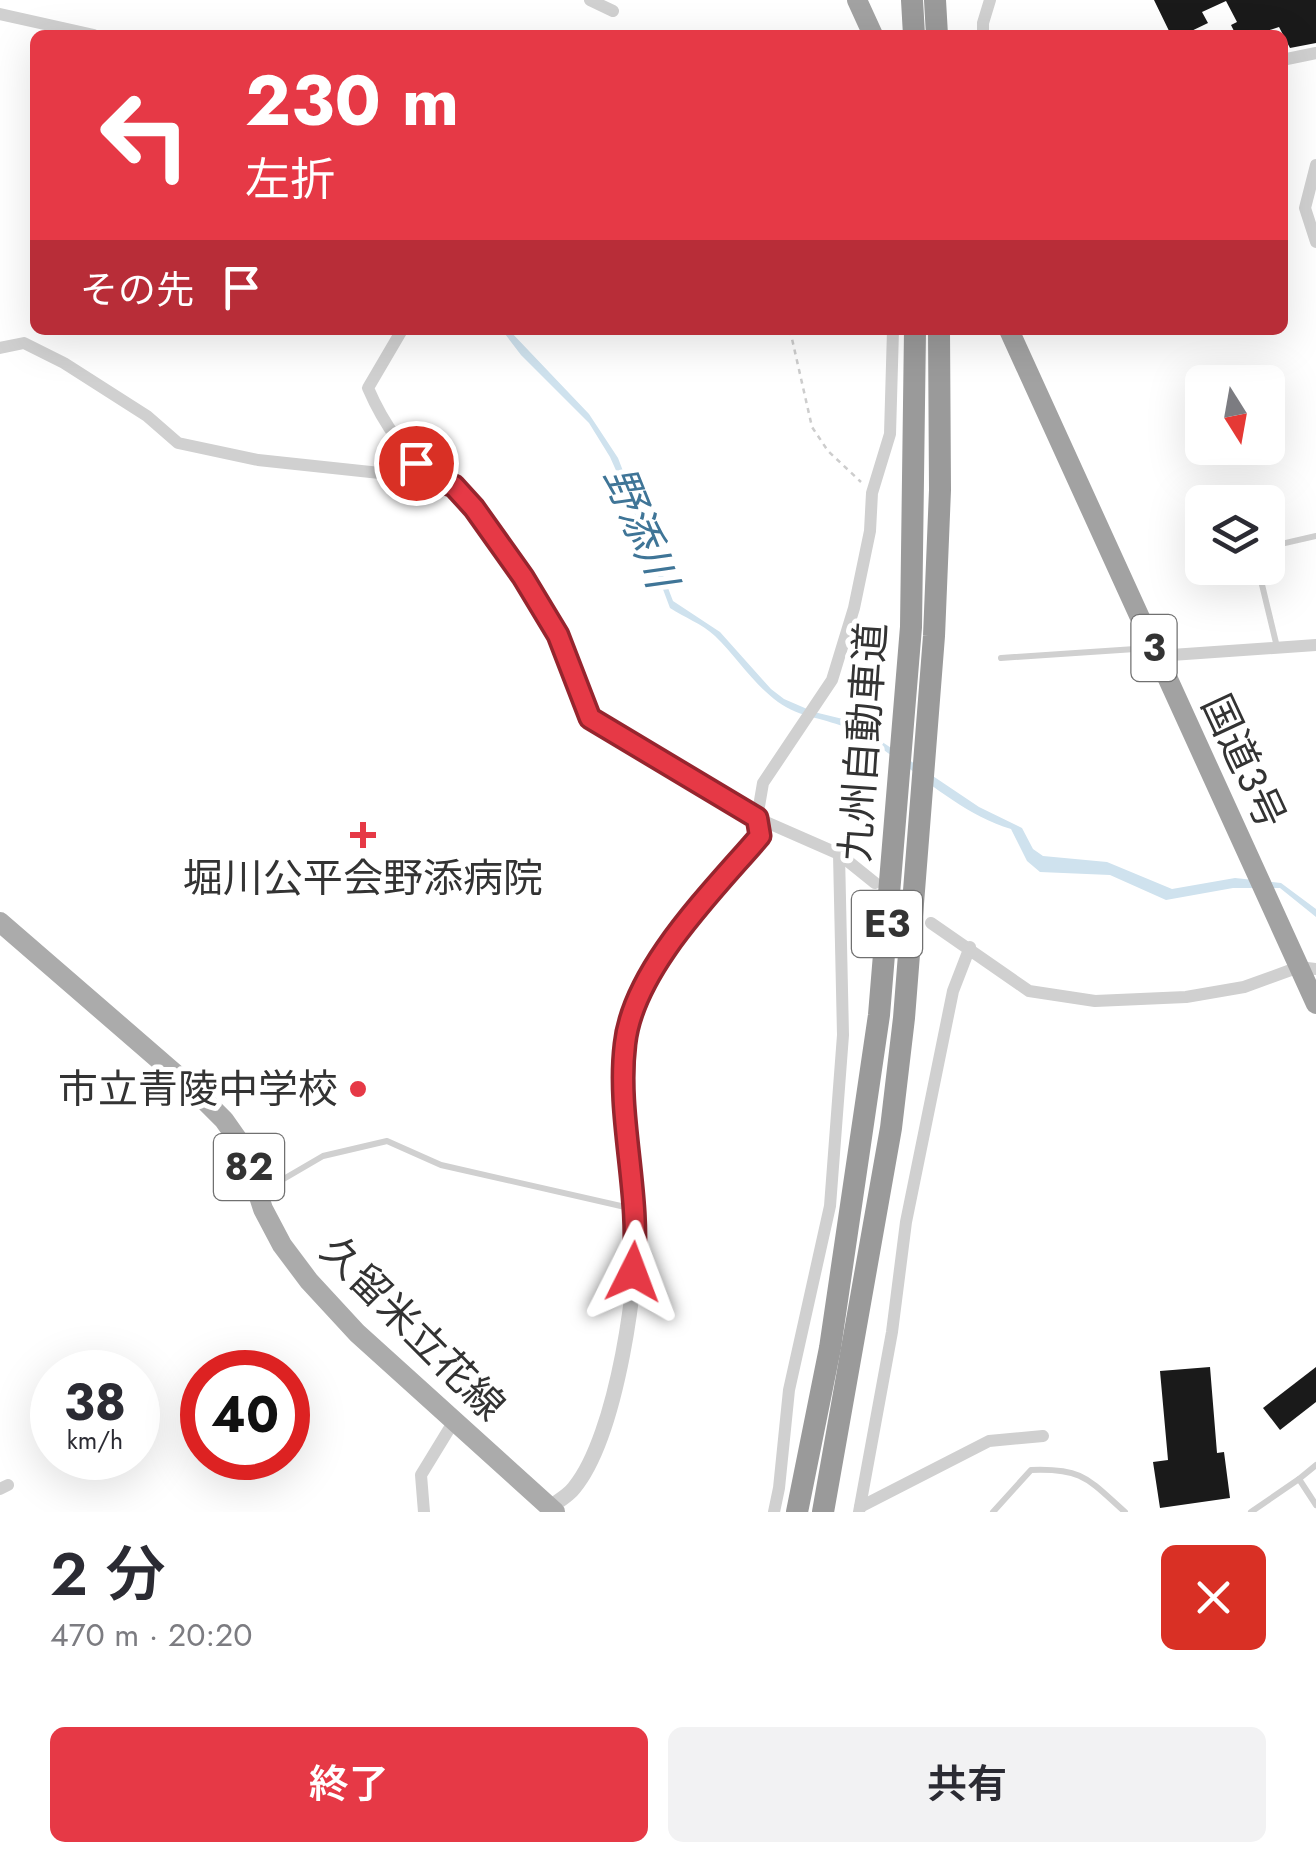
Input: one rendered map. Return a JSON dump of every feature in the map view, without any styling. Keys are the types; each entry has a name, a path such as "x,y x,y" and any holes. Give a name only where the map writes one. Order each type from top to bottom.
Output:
{"highway":[{"path":"857,0 872,30"},
{"path":"912,0 914,30"},
{"path":"935,0 937,30"},
{"name":"九州自動車道","path":"798,1512 830,1348 879,1016 911,627 915,335"},
{"name":"九州自動車道","path":"824,1512 891,1128 904,1018 934,636 940,490 940,335"},
{"name":"国道3号","path":"1011,335 1156,652 1307,968 1316,1004"}],"main road":[{"name":"久留米立花線","path":"0,922 224,1120 243,1147 256,1195 282,1246 309,1281 356,1333 546,1507"}],"street":[{"path":"590,0 613,12"},
{"path":"983,30 990,0"},
{"path":"0,14 72,30"},
{"path":"1288,59 1316,53"},
{"path":"1316,165 1305,208 1316,242"},
{"path":"399,335 368,388 382,422 416,463 438,480"},
{"path":"546,1507 572,1490 588,1466 628,1335 637,1239 624,1085 625,1043 636,1005 677,935 760,836 757,818 764,783 832,680 849,644 870,530 872,493 890,434 892,335"},
{"path":"0,348 24,343 64,362 147,416 178,442 258,460 438,480 454,486 523,577 558,635 590,718 757,818 839,854 874,884"},
{"path":"1156,652 1316,645"},
{"path":"774,1512 790,1390 830,1206 844,1035 839,854"},
{"path":"931,922 1030,992 1095,1001 1186,997 1244,987 1307,968"},
{"path":"859,1510 892,1332 906,1222 954,990 970,947"},
{"path":"424,1512 421,1475 454,1420"},
{"path":"859,1510 989,1440 1043,1436"}],"lane":[{"path":"1285,543 1316,536"},
{"path":"1262,585 1277,648"},
{"path":"1001,658 1156,652"},
{"path":"256,1195 323,1156 388,1141 442,1164 636,1210"},
{"path":"1251,1512 1316,1465"},
{"path":"993,1512 1031,1470 1063,1469 1082,1476 1125,1512"},
{"path":"1299,1480 1316,1505"}],"path":[{"path":"791,335 812,427 828,451 872,493"}],"water":[{"name":"野添川","path":"506,335 514,335 589,414 618,458 673,601 720,632 784,699 851,721 979,807 1022,828 1033,849 1043,856 1107,862 1172,889 1235,878 1281,883 1316,909 1316,917 1280,888 1233,888 1166,900 1110,875 1040,872 1027,861 1011,829 948,797 849,729 778,702 715,636 670,608 610,457 589,423"}],"building":[{"path":"1154,0 1316,0 1316,43 1290,48 1288,30 1279,27 1234,30 1231,25 1237,22 1226,1 1202,12 1208,23 1193,30 1169,30"},
{"path":"1210,1367 1217,1453 1224,1452 1230,1498 1160,1508 1153,1462 1168,1460 1160,1371"},
{"path":"1316,1367 1316,1402 1280,1430 1263,1408"}],"place":[{"name":"堀川公平会野添病院","path":"363,835"},
{"name":"市立青陵中学校","path":"358,1089"}],"route":[{"path":"416,463 438,480 454,486 523,577 558,635 590,718 757,818 760,836 677,935 653,972 636,1005 625,1043 624,1085 636,1210 633,1272"}]}
